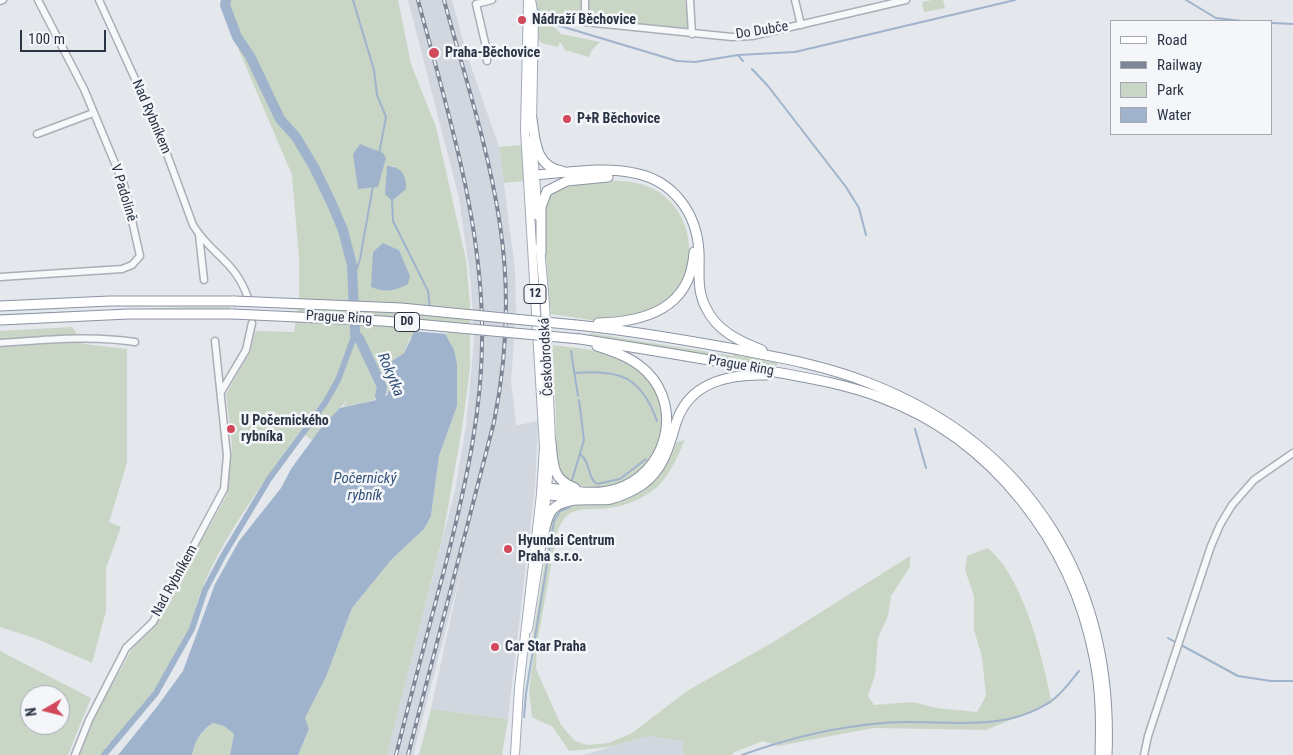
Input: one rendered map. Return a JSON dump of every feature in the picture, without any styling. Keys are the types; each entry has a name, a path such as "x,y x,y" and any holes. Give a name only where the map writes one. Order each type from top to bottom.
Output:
{"highway":[{"path":"532,119 537,148 546,164 557,170 635,173 656,180 675,194 688,211 695,227 699,253 699,286 708,313 722,330 733,337 781,358 862,380 925,409 988,454 1036,512 1072,565 1096,629 1106,681 1107,755"},
{"path":"531,178 588,172"},
{"path":"531,178 616,176 636,178 652,184 677,203 688,222 694,248 692,268 679,294 658,312 630,321 587,325"},
{"path":"541,253 541,207 547,191 567,181 616,176"},
{"name":"Prague Ring","path":"0,306 110,300 234,301 401,308 587,325 685,340 781,358"},
{"name":"Prague Ring","path":"0,320 129,314 233,314 383,320 584,341 688,356 794,375"},
{"path":"545,491 599,493 629,484 650,468 663,444 667,415 661,392 643,368 627,358 584,341"},
{"path":"541,546 550,514 558,506 570,502 609,499 635,489 654,474 667,455 681,412 688,400 700,389 720,379 737,375 794,375 866,392 919,415 976,453 1026,500"},
{"path":"551,442 554,469 559,479 574,488 599,493"},
{"path":"545,491 609,499"},
{"path":"1036,512 1068,575 1089,633 1099,688 1100,755"}],"main road":[{"name":"Českobrodská","path":"515,755 523,652 551,442 545,305 541,253 531,178 534,17 529,0"},
{"name":"Českobrodská","path":"523,652 531,617 541,546 545,491 544,421 531,178 525,104 529,0"}],"street":[{"name":"V Padolině","path":"0,276 122,270 132,265 140,256 124,185 74,68 38,0"},
{"name":"Nad Rybníkem","path":"99,0 156,127 189,215 199,235 231,265 239,277 248,298"},
{"path":"487,60 487,50 476,4 491,0"},
{"name":"Do Dubče","path":"586,0 585,22 692,34 742,37 905,0"},
{"path":"690,0 692,34"},
{"path":"795,0 801,25"},
{"path":"37,134 93,113"},
{"name":"Nad Rybníkem","path":"199,235 204,280"},
{"path":"200,252 210,246"},
{"path":"220,392 246,350 252,323"},
{"path":"0,343 67,338 135,342"},
{"name":"Nad Rybníkem","path":"76,755 114,668 126,648 152,622 161,608 224,488 227,455 215,342"},
{"path":"1144,755 1148,736 1220,524 1232,505 1250,484 1270,467 1293,453"}],"shaded area":[{"path":"408,0 452,0 466,52 499,147 515,269 516,312 511,382 516,425 498,429 538,421 535,486 508,719 431,709 462,567 413,755 387,755 455,490 466,427 474,341 471,283 459,198"},
{"path":"649,736 682,741 684,755 583,755"}],"green space":[{"path":"222,0 398,0 411,64 436,127 466,260 470,304 470,368 462,429 443,535 387,755 298,755 309,729 305,718 326,677 352,608 392,559 424,529 431,516 439,456 457,406 457,364 410,337 404,353 392,361 391,386 388,393 377,399 343,407 347,400 312,440 300,432 234,527 219,554 196,606 192,629 184,636 163,679 104,755 80,755 87,730 133,647 155,623 227,495 232,445 226,394 250,352 255,331 294,332 299,301 299,258 292,175 238,48","holes":["387,166 394,166 397,196 392,201","383,243 399,250 409,276"]},
{"path":"533,0 583,0 583,24 550,17 549,22 561,34 600,42 592,50 589,57 565,50 560,42 558,47 541,43 537,37"},
{"path":"589,0 685,0 689,28 687,30 588,20"},
{"path":"943,0 945,8 924,12 922,2"},
{"path":"522,145 524,181 504,183 499,147"},
{"path":"607,180 647,186 659,192 673,204 682,219 688,236 689,254 686,272 679,288 667,302 649,313 607,321 551,314 543,221 549,197 555,190 573,183"},
{"path":"190,307 230,307 230,309 82,311 0,316 0,314"},
{"path":"72,327 84,344 127,349 127,463 109,522 121,527 106,568 106,611 92,663 37,639 0,627 0,331"},
{"path":"590,333 734,356 735,352 778,361 776,368 615,341 589,336"},
{"path":"550,345 572,347 614,356 634,366 652,383 661,403 662,425 657,446 645,464 628,479 607,486 582,486 567,480 558,471 555,463 556,415"},
{"path":"685,440 668,474 648,494 633,502 616,507 573,512 563,520 557,532 537,644 536,669 561,725 575,741 588,745 609,743 632,733 687,691 775,641 910,556 910,567 891,596 888,616 878,638 875,675 868,696 874,705 913,702 936,708 977,712 986,696 982,657 974,630 974,596 965,570 967,556 988,548 1006,569 1024,603 1035,636 1052,703 986,730 873,728 778,746 763,741 734,752 732,755 684,755 682,741 649,736 609,747 569,751 553,727 532,717 529,690 535,645 532,642 552,518 557,511 564,507 581,504 616,503 637,494 661,472 677,442"},
{"path":"0,651 66,685 20,685 20,735 70,735 70,687 91,698 68,755 0,755"},
{"path":"431,709 508,719 502,755 419,755"},
{"path":"213,723 224,726 234,734 230,755 192,755 199,737"}],"water":[{"path":"360,144 383,153 386,158 378,187 358,189 353,154"},
{"path":"387,166 392,166 399,170 404,176 406,184 406,189 392,201 385,194"},
{"path":"383,243 399,250 410,276 408,284 390,290 371,287 373,252"},
{"name":"Počernický rybník","path":"416,328 442,328 454,350 457,364 457,406 439,456 431,516 424,529 392,559 352,608 326,677 305,718 309,729 298,755 230,755 234,734 224,726 213,723 199,737 192,755 118,755 183,671 215,584 239,541 281,488 291,469 323,425 340,408 381,399 387,395 390,389 392,361 404,353"}],"pier":[{"path":"435,320 444,326 448,334 411,331 421,321"}],"waterway":[{"name":"Rokytka","path":"226,0 225,5 237,37 250,56 280,119 296,137 314,167 343,230 352,265 355,334 359,338 382,387 380,396 383,404 388,408"},
{"path":"353,0 374,70 377,95 386,117 379,154"},
{"path":"537,9 557,25 677,61 695,62 738,55 795,52 1015,0"},
{"path":"1186,0 1216,18 1233,20"},
{"path":"1273,23 1293,24"},
{"path":"738,55 743,61"},
{"path":"752,69 768,86 846,187 859,208 866,235"},
{"path":"353,281 360,259 373,186"},
{"path":"392,201 393,221 428,291 430,308"},
{"path":"104,755 156,693 192,629 205,590 223,556 269,479 325,403 338,380 355,334"},
{"path":"571,351 578,396"},
{"path":"574,373 604,372 626,379 636,385 644,394 657,421"},
{"path":"572,480 584,440 579,400"},
{"path":"915,429 926,468"},
{"path":"580,454 586,461 592,478 597,484 620,479 646,459"},
{"path":"524,717 526,693 554,521 560,511 570,507"},
{"path":"1168,638 1177,643"},
{"path":"1181,645 1238,676 1271,681 1293,681"},
{"path":"742,755 777,743 847,727 904,722 990,722 1011,718 1031,712 1050,702 1062,692 1079,671"}],"railway":[{"path":"396,755 467,474 477,414 482,354 480,282 468,200 460,160 418,0"},
{"path":"408,755 494,422 502,373 506,324 503,250 495,197 475,112 444,0"}],"place":[{"name":"Nádraží Běchovice","path":"522,20"},
{"name":"Praha-Běchovice","path":"434,53"},
{"name":"P+R Běchovice","path":"567,119"},
{"name":"U Počernického rybníka","path":"231,429"},
{"name":"Hyundai Centrum Praha s.r.o.","path":"508,549"},
{"name":"Car Star Praha","path":"495,647"}]}
